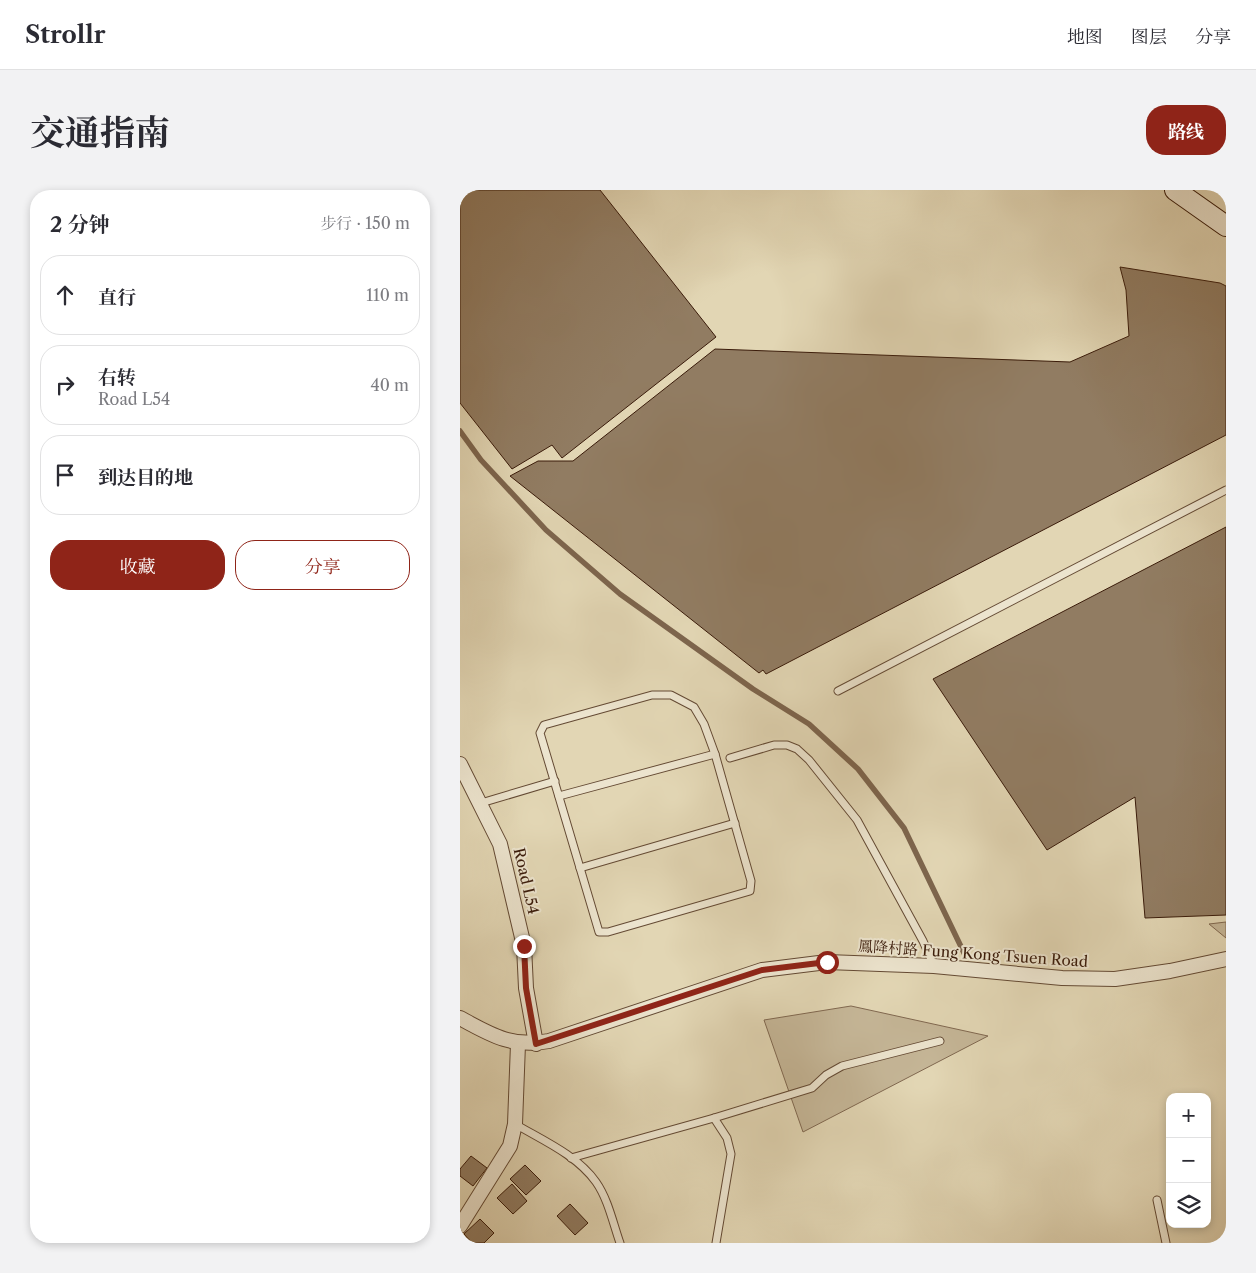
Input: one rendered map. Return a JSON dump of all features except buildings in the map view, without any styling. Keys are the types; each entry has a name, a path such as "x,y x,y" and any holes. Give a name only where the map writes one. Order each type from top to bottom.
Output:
{"street":[{"path":"1176,190 1226,226"},
{"name":"Road L54","path":"460,764 500,844 524,946 526,988 536,1044"},
{"name":"鳳降村路 Fung Kong Tsuen Road","path":"518,1044 536,1044 762,970 827,962 934,966 1062,978 1115,979 1170,971 1226,958"},
{"path":"460,1018 484,1031 518,1044 515,1124 510,1146 460,1226"}],"lane":[{"path":"838,691 1226,490"},
{"path":"652,695 671,695 694,707 704,724 715,754 752,881 750,891 743,895 608,932 599,932 555,781 540,733 544,725 652,695"},
{"path":"730,758 774,745 787,745 797,749 809,760 857,820 923,941 934,966"},
{"path":"559,796 715,754"},
{"path":"481,803 555,781"},
{"path":"580,868 735,823"},
{"path":"572,1158 812,1088 826,1075 842,1066 940,1041"},
{"path":"714,1118 727,1138 731,1154 716,1243"},
{"path":"515,1124 572,1158 597,1184 620,1243"},
{"path":"1157,1200 1166,1243"}],"shaded area":[{"path":"1226,922 1226,938 1209,924"},
{"path":"851,1006 988,1036 803,1132 764,1020"}],"waterway":[{"path":"460,431 481,460 546,530 620,594 753,689 809,724 858,769 904,828 965,955"}],"route":[{"path":"524,946 526,988 536,1044 762,970 827,962"}]}
